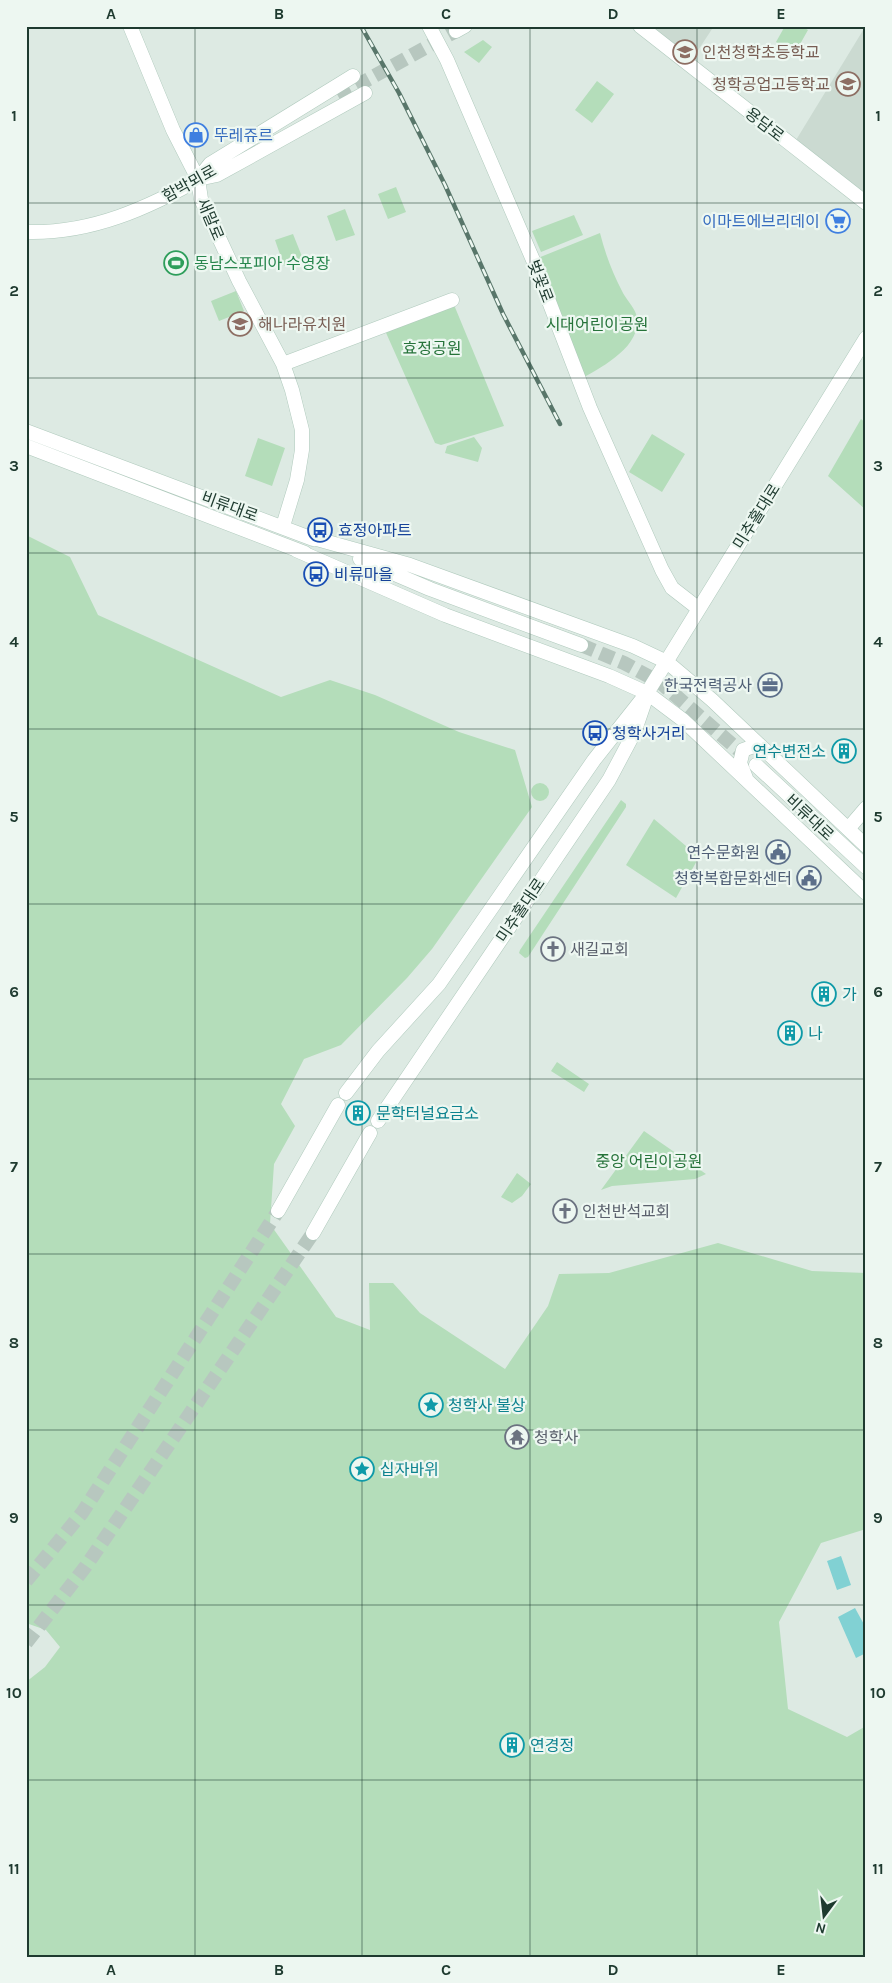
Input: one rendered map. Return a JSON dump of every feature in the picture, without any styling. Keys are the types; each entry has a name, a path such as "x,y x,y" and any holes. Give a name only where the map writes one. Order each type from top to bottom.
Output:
{"main road":[{"name":"새말로","path":"130,26 173,130 198,179 201,199 238,281 283,364 302,430 302,444 297,480 282,526"},
{"name":"벚꽃로","path":"429,26 447,60 533,260 590,408 662,570 672,588 699,609"},
{"name":"용담로","path":"640,26 866,203"},
{"path":"198,179 210,164 353,76"},
{"path":"198,179 217,175 365,93"},
{"name":"함박뫼로","path":"26,232 79,229 143,209 198,179 338,96"},
{"path":"283,364 452,300"},
{"name":"미추홀대로","path":"346,1093 378,1051 439,984 594,760 648,693 866,338"},
{"name":"비류대로","path":"26,431 282,526 430,589 581,645"},
{"name":"비류대로","path":"26,446 296,550 430,589"},
{"path":"306,536 410,565 633,646 667,662 712,700 866,846"},
{"path":"296,550 445,615 648,693 682,720 866,893"},
{"path":"570,662 586,657 589,649 588,634 584,628"},
{"name":"미추홀대로","path":"378,1121 609,780 634,732 648,693"},
{"path":"748,784 740,763 742,750 754,746 764,751"},
{"name":"비류대로","path":"756,765 866,867"},
{"path":"848,829 866,808"},
{"path":"278,1211 338,1105"},
{"path":"313,1234 370,1133"}],"shaded area":[{"name":"인천청학초등학교","path":"640,26 714,26 689,64"},
{"name":"청학공업고등학교","path":"866,27 866,203 793,145"}],"green space":[{"path":"785,26 801,26 808,30 795,53 776,42"},
{"path":"483,40 492,47 479,63 464,52"},
{"path":"597,81 614,94 592,123 575,110"},
{"path":"396,187 406,212 388,219 378,194"},
{"path":"345,209 355,235 336,241 327,216"},
{"path":"574,215 583,235 541,252 532,231"},
{"name":"시대어린이공원","path":"600,233 615,277 623,294 635,311 637,326 634,336 619,354 579,380 533,260"},
{"path":"293,234 303,259 284,266 275,240"},
{"path":"236,291 244,311 219,321 211,301"},
{"name":"효정공원","path":"452,300 504,426 441,445 435,443 383,326"},
{"path":"861,419 866,423 866,510 828,476"},
{"path":"652,434 685,454 662,492 629,472"},
{"path":"474,437 482,448 478,462 445,453 447,446"},
{"path":"258,438 285,448 272,486 245,476"},
{"path":"26,535 70,557 98,615 281,697 330,680 375,695 459,732 515,750 532,807 432,949 407,978 341,1045 304,1059 281,1104 295,1126 274,1164 270,1224 336,1317 370,1330 369,1283 393,1283 420,1313 505,1369 548,1306 559,1274 609,1273 718,1243 812,1271 866,1273 866,1529 821,1543 779,1622 788,1709 847,1737 866,1726 866,1957 26,1957 26,1682 45,1667 60,1647 46,1630 26,1623"},
{"path":"540,783 546,786 549,792 546,798 540,801 534,798 531,792 534,786"},
{"path":"621,800 626,804 626,807 528,957 525,958 519,953 520,950"},
{"path":"654,819 699,857 676,898 626,865"},
{"path":"557,1062 589,1084 584,1092 551,1071"},
{"name":"중앙 어린이공원","path":"644,1131 706,1174 695,1179 612,1186 601,1190"},
{"path":"517,1173 531,1184 522,1196 512,1203 501,1197"}],"water":[{"path":"841,1556 851,1585 837,1590 827,1561"},
{"path":"855,1608 866,1628 866,1653 856,1658 838,1617"}],"tunnel":[{"path":"338,96 456,31"},
{"path":"581,645 624,663 661,683 756,765"},
{"path":"26,1581 82,1513 278,1211"},
{"path":"26,1643 86,1566 313,1233"}],"railway":[{"path":"361,26 399,93 445,185 503,314 560,424"}],"place":[{"name":"인천청학초등학교","path":"685,52"},
{"name":"청학공업고등학교","path":"848,84"},
{"name":"뚜레쥬르","path":"196,135"},
{"name":"이마트에브리데이","path":"838,221"},
{"name":"동남스포피아 수영장","path":"176,263"},
{"name":"해나라유치원","path":"240,324"},
{"name":"효정아파트","path":"320,530"},
{"name":"비류마을","path":"316,574"},
{"name":"한국전력공사","path":"770,685"},
{"name":"청학사거리","path":"595,733"},
{"name":"연수변전소","path":"844,751"},
{"name":"연수문화원","path":"778,852"},
{"name":"청학복합문화센터","path":"809,878"},
{"name":"새길교회","path":"553,949"},
{"name":"가","path":"824,994"},
{"name":"나","path":"790,1033"},
{"name":"문학터널요금소","path":"358,1113"},
{"name":"인천반석교회","path":"565,1211"},
{"name":"청학사 불상","path":"431,1405"},
{"name":"청학사","path":"517,1437"},
{"name":"십자바위","path":"362,1469"},
{"name":"연경정","path":"512,1745"}]}
